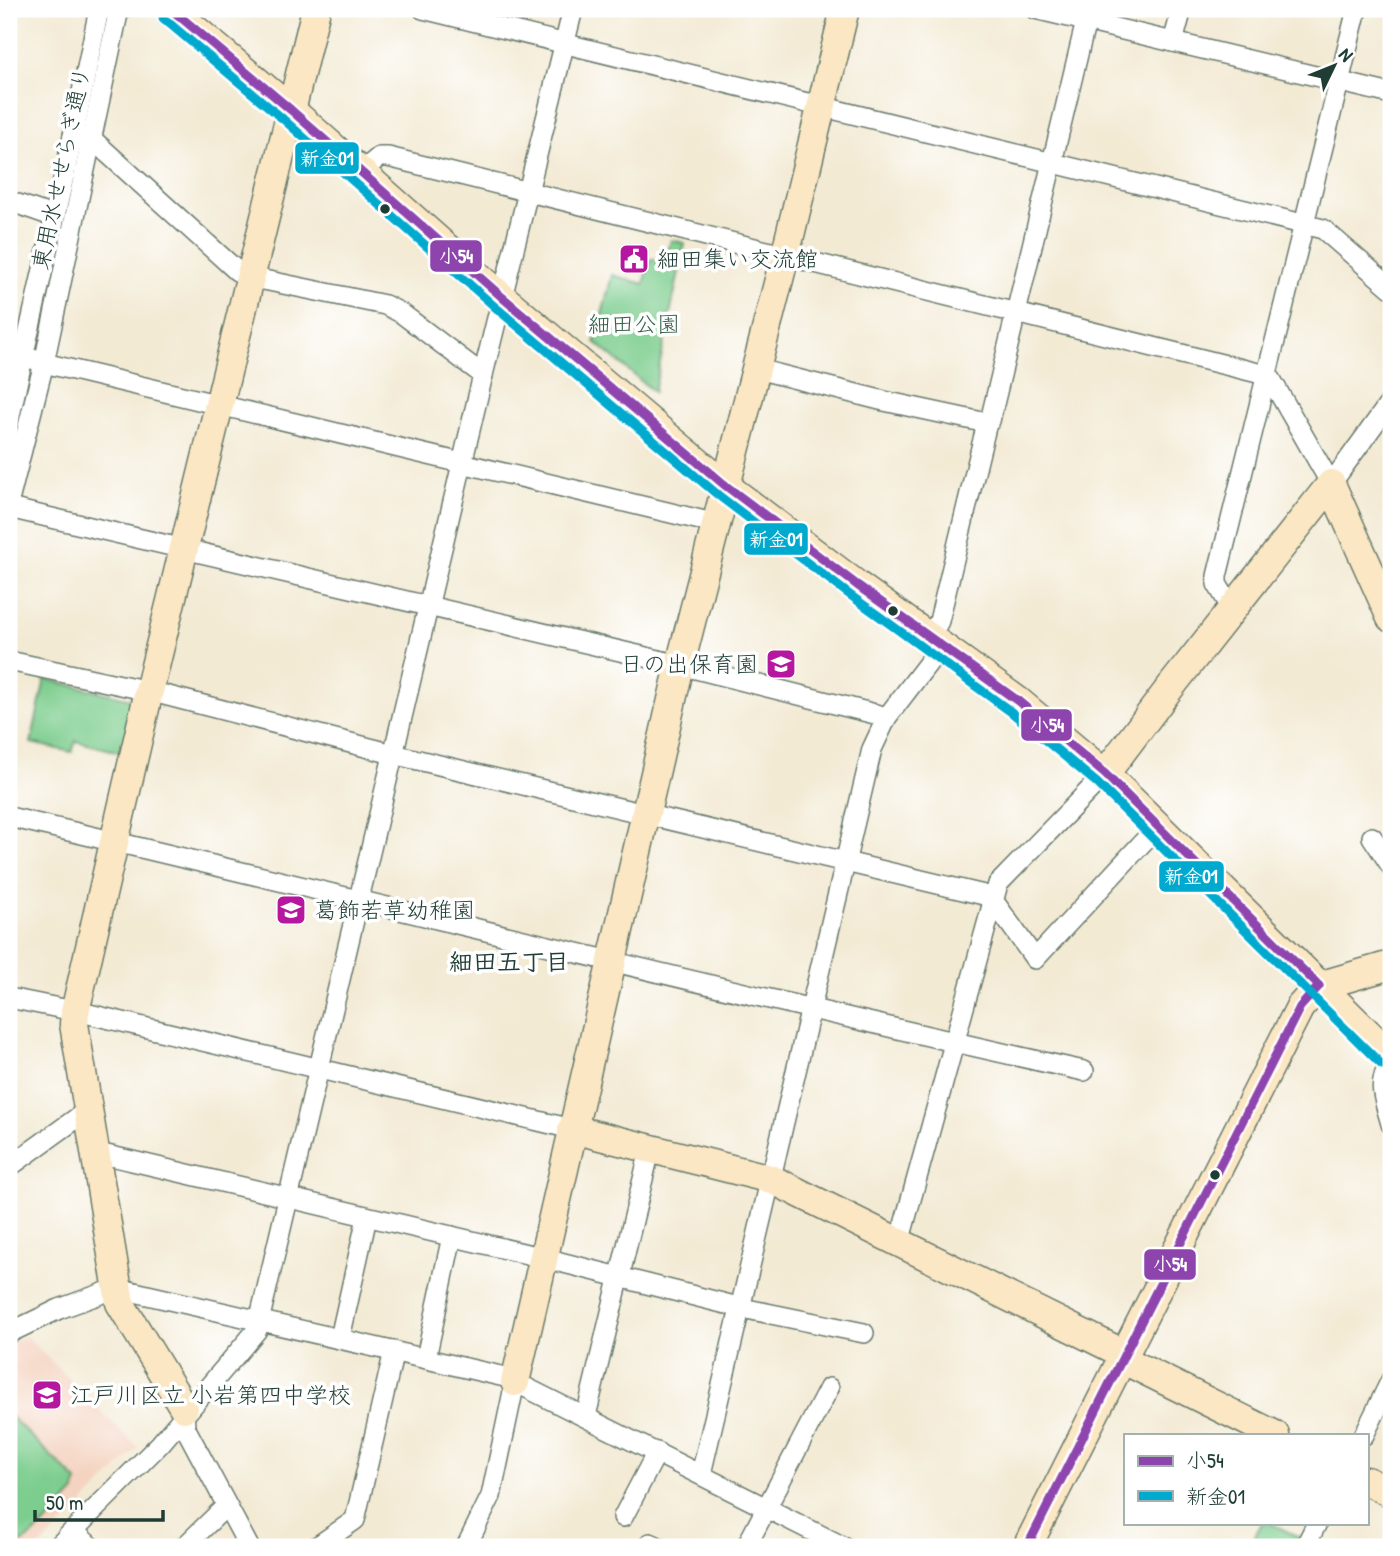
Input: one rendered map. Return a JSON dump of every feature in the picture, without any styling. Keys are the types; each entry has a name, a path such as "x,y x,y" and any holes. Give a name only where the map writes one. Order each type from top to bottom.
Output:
{"street":[{"path":"9,420 16,353 55,218 83,138 99,9"},
{"name":"東用水せせらぎ通り","path":"9,501 44,363 83,138 119,9"},
{"path":"171,9 291,110 502,297 726,486 1018,701 1105,774 1391,1056"},
{"path":"249,1547 185,1427 184,1413 120,1303 74,1024 149,691 316,9"},
{"path":"423,9 1323,229 1391,288"},
{"path":"57,1547 184,1413 257,1330 483,375 573,9"},
{"path":"466,1547 491,1496 572,1129 680,665 757,369 845,9"},
{"path":"1035,9 1391,94"},
{"path":"1173,42 1182,9"},
{"path":"1232,609 1217,584 1217,576 1357,9"},
{"path":"701,1474 873,749 887,717 936,641 1086,22"},
{"path":"83,138 237,271 385,305 401,313 483,375"},
{"path":"361,172 379,157 388,157 1266,375 1272,379 1331,484 1391,618"},
{"path":"9,201 55,218"},
{"path":"16,353 44,363 717,524"},
{"path":"757,369 884,401 987,423"},
{"path":"899,1242 998,884 1105,774 1331,484 1391,401"},
{"path":"9,508 680,665 887,717"},
{"path":"9,661 149,691 393,754 984,895 993,900 1035,959 1157,827"},
{"path":"9,817 359,899 611,962 1084,1072"},
{"path":"1372,837 1391,866"},
{"path":"1027,1547 1300,1007 1319,986 1391,965"},
{"path":"9,998 572,1129 771,1179 1112,1349 1134,1365 1273,1434"},
{"path":"1391,1063 1384,1072 1382,1084 1391,1124"},
{"path":"9,1167 88,1110"},
{"path":"586,1416 650,1150"},
{"path":"94,1152 742,1307 864,1333"},
{"path":"340,1338 367,1217"},
{"path":"426,1358 452,1236"},
{"path":"9,1333 59,1309 117,1288 505,1377 844,1547"},
{"path":"316,1547 355,1520 394,1351"},
{"path":"1364,1434 1391,1380"},
{"path":"746,1547 829,1388"},
{"path":"623,1517 657,1452"},
{"path":"1368,1482 1391,1493"},
{"path":"184,1547 226,1506"},
{"path":"1304,1547 1316,1524"},
{"path":"74,1531 91,1547"},
{"path":"648,1547 650,1543 659,1547"}],"shaded area":[{"name":"江戸川区立 小岩第四中学校","path":"26,1336 138,1448 40,1547 9,1547 9,1342"}],"green space":[{"name":"細田公園","path":"671,240 685,243 654,392 595,342 612,275 644,284 651,259 665,262"},
{"path":"45,679 136,700 123,753 76,741 72,752 31,743"},
{"path":"9,1415 77,1481 75,1492 44,1525 26,1540 9,1547"},
{"path":"1261,1524 1272,1524 1303,1539 1299,1547 1249,1547"}],"transit line":[{"name":"小54","path":"171,9 291,110 502,297 726,486 1018,701 1105,774 1319,986"},
{"name":"新金01","path":"163,18 283,119 494,306 718,495 1010,711 1097,783 1382,1065"},
{"name":"小54","path":"1027,1547 1300,1007 1319,986"}],"place":[{"name":"細田集い交流館","path":"634,259"},
{"name":"日の出保育園","path":"781,664"},
{"name":"葛飾若草幼稚園","path":"291,910"},
{"name":"江戸川区立 小岩第四中学校","path":"47,1395"}],"district":[{"name":"細田五丁目","path":"509,962"}]}
